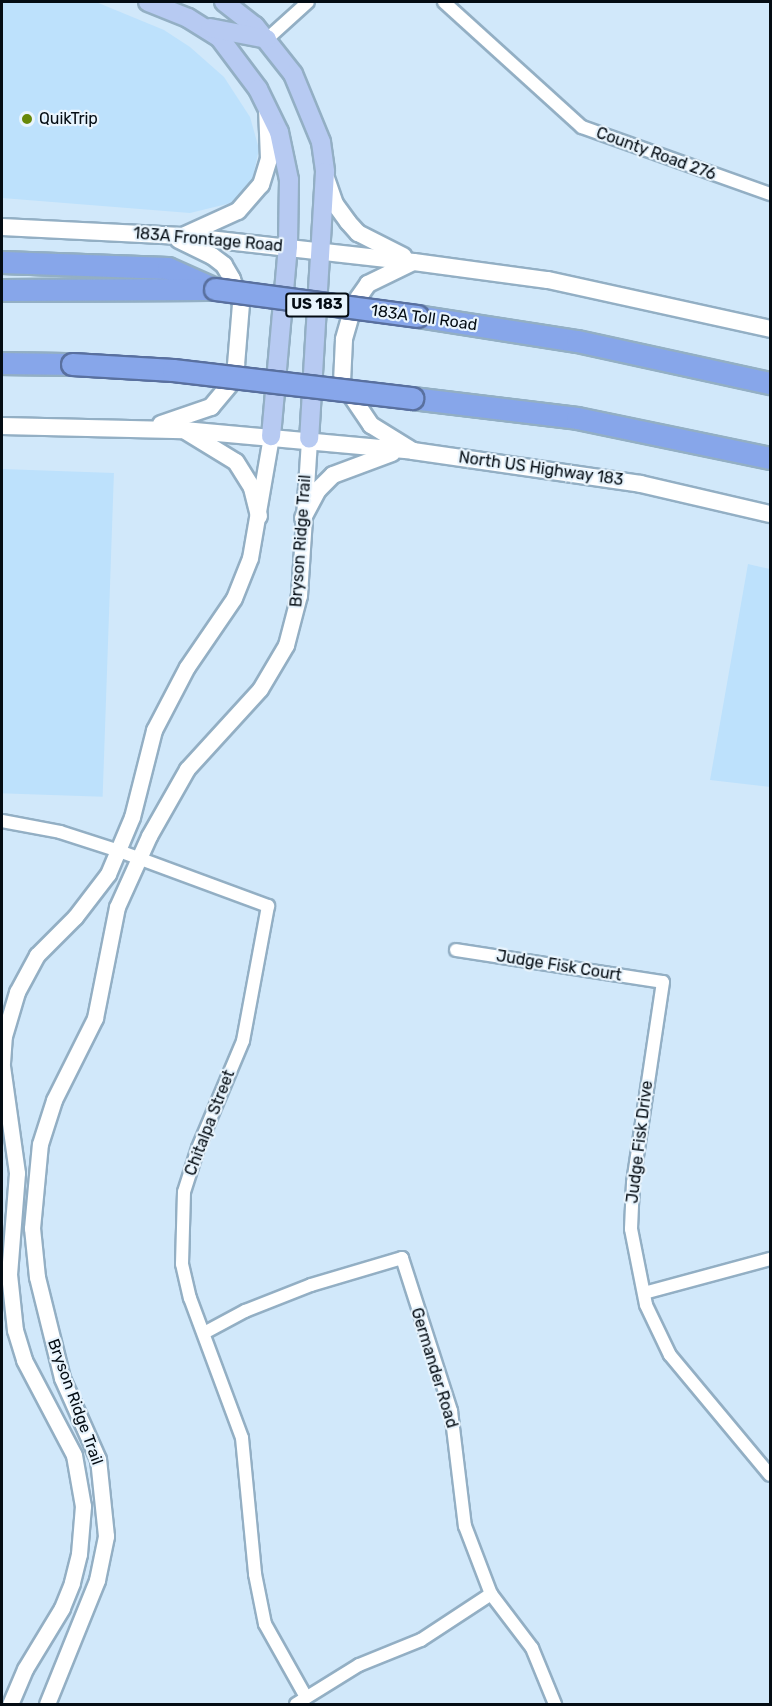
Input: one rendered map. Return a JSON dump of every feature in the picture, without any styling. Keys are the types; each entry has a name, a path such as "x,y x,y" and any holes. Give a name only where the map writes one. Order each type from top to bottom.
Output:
{"highway":[{"path":"2,262 63,261 168,268 215,289"},
{"name":"183A Toll Road","path":"2,290 215,289 417,316 577,341 771,383"},
{"path":"2,363 72,364 173,370 577,418 771,458"}],"main road":[{"name":"US 183","path":"148,2 208,28 248,74 279,132 289,180 288,246 271,436"},
{"name":"US 183","path":"224,2 267,39 293,74 309,107 321,142 325,172 335,204 358,233 414,262 548,280 771,329"},
{"path":"208,28 267,39"},
{"path":"176,236 229,217 257,191 268,159 267,106"},
{"name":"US 183","path":"309,439 325,172"},
{"name":"183A Frontage Road","path":"2,226 176,236 288,246 414,262"},
{"path":"149,428 211,407 231,383 236,365 241,304 232,279 224,265 176,236"},
{"path":"405,451 371,425 342,382 344,340 354,304 368,284 383,274 414,262"},
{"path":"2,426 149,428 271,436"},
{"path":"184,430 236,462 252,488 259,516"},
{"name":"North US Highway 183","path":"271,436 405,451 641,484 771,514"},
{"path":"303,518 318,490 333,475 405,451"}],"street":[{"path":"267,39 308,2"},
{"name":"County Road 276","path":"444,2 582,127 771,194"},
{"name":"Bryson Ridge Trail","path":"10,1704 25,1669 62,1608 72,1583 79,1554 83,1506 78,1472 68,1438 24,1360 15,1330 9,1274 17,1173 2,1064 4,1036 17,992 37,955 75,917 108,874 132,817 154,730 187,667 234,598 250,558 271,436"},
{"name":"Bryson Ridge Trail","path":"47,1704 97,1580 106,1536 98,1459 62,1378 37,1276 32,1228 40,1144 54,1100 95,1018 117,907 138,859 187,769 275,668 286,645 299,595 309,439"},
{"name":"Chitalpa Street","path":"2,821 60,832 119,851 268,906 243,1041 198,1148 184,1192 182,1264 242,1438 255,1574 265,1624 301,1701"},
{"name":"Judge Fisk Court","path":"456,950 663,982"},
{"name":"Judge Fisk Drive","path":"663,982 633,1183 631,1229 644,1293 670,1355 771,1475"},
{"name":"Germander Road","path":"204,1333 245,1311 311,1285 402,1258 451,1411 465,1526 491,1594 532,1648 555,1704"},
{"path":"644,1293 771,1259"},
{"path":"301,1701 359,1665 421,1641 491,1594"}],"shaded area":[{"path":"2,2 96,2 164,30 190,47 224,77 250,117 259,149 252,182 231,203 190,213 2,198"},
{"path":"2,469 114,473 103,797 2,793"},
{"path":"748,564 770,569 770,787 710,780"}],"place":[{"name":"QuikTrip","path":"27,119"}]}
